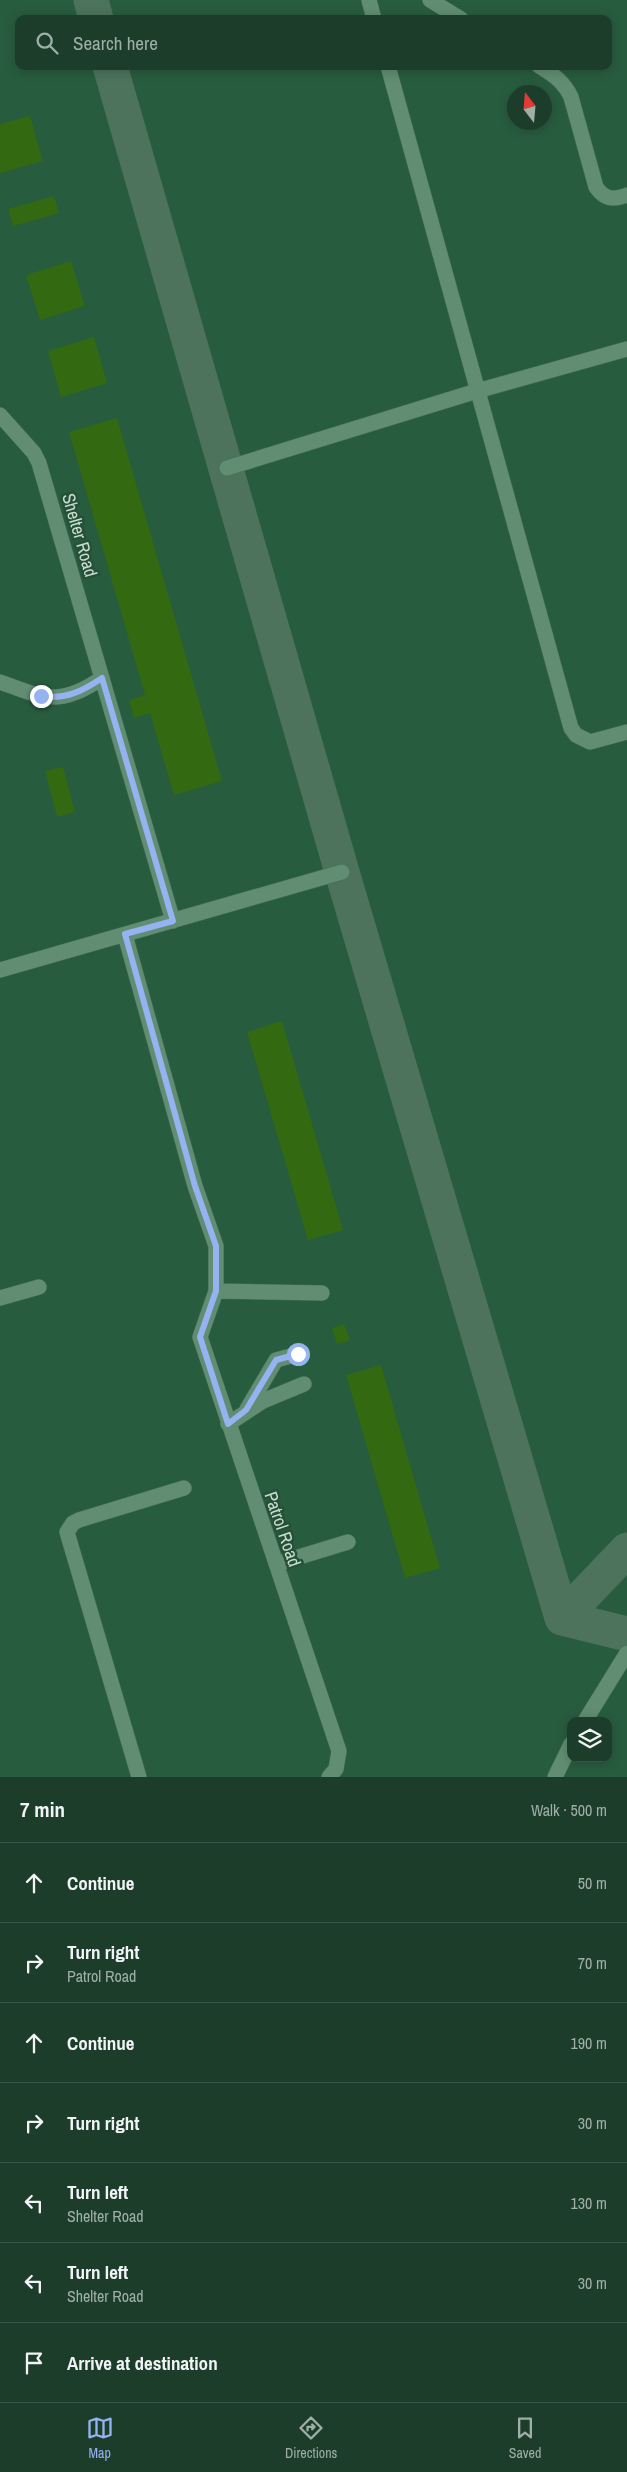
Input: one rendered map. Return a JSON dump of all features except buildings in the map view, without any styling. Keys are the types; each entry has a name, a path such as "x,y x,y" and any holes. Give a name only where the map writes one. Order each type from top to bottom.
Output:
{"lane":[{"path":"369,0 373,15"},
{"path":"430,0 454,15"},
{"path":"389,70 571,728 576,735 590,742 627,732"},
{"path":"546,70 557,77 571,97 596,187 601,195 613,199 627,195"},
{"path":"227,468 477,392 627,349"},
{"name":"Shelter Road","path":"0,415 34,453 39,463 173,921"},
{"path":"0,682 52,698 77,693 102,678"},
{"path":"0,970 342,872"},
{"name":"Patrol Road","path":"125,934 195,1186 216,1246 216,1291 200,1337 339,1751 336,1769 329,1777"},
{"path":"0,1298 39,1287"},
{"path":"216,1291 322,1293"},
{"path":"246,1410 276,1360 298,1354"},
{"path":"228,1424 246,1410 304,1384"},
{"path":"138,1777 67,1532 73,1523 79,1520 184,1488"},
{"path":"276,1564 348,1542"},
{"path":"587,1717 627,1653"},
{"path":"555,1777 567,1752"}],"shaded area":[{"path":"0,0 627,0 627,1777 0,1777"}],"taxiway":[{"path":"91,0 95,15"},
{"path":"111,70 342,872 562,1618"},
{"path":"562,1618 627,1550"},
{"path":"562,1618 627,1634"}],"route":[{"path":"41,696 52,698 64,697 89,687 102,678 173,921 125,934 195,1186 216,1246 216,1291 205,1318 200,1337 228,1424 246,1410 276,1360 298,1354"}]}
